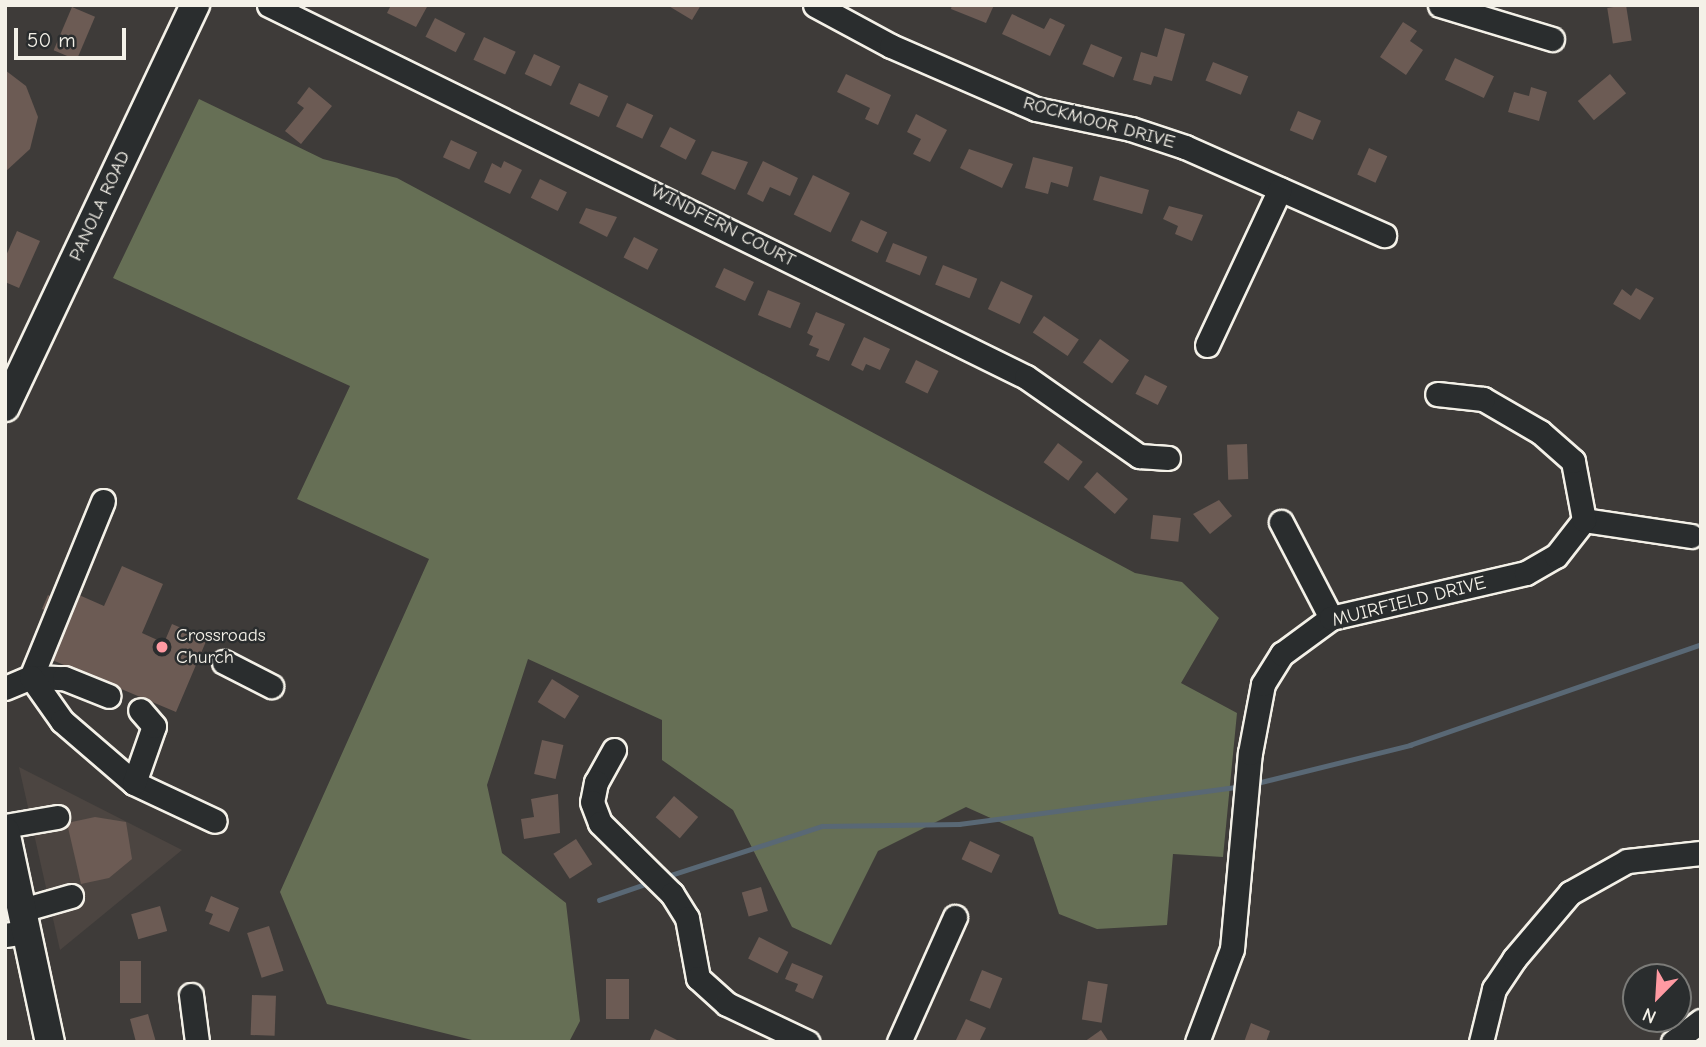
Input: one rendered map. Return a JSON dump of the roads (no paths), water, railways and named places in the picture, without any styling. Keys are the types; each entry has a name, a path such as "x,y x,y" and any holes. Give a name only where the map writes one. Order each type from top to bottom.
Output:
{"main road":[{"name":"PANOLA ROAD","path":"5,407 195,5"},
{"path":"5,829 18,926 50,1042"}],"street":[{"name":"WINDFERN COURT","path":"269,5 1026,376 1139,456 1168,457"},
{"name":"ROCKMOOR DRIVE","path":"815,5 891,46 1036,109 1153,136 1384,235"},
{"path":"1440,5 1552,39"},
{"path":"1207,345 1279,189"},
{"path":"1437,394 1483,398 1540,432 1573,461 1584,520 1692,536"},
{"path":"31,677 103,501"},
{"name":"MUIRFIELD DRIVE","path":"1197,1042 1232,948 1250,753 1263,684 1282,654 1331,618 1526,573 1556,556 1584,520"},
{"path":"1281,522 1331,618"},
{"path":"223,662 271,686"},
{"path":"31,677 62,721 134,783 215,821"},
{"path":"5,688 31,677 64,678 109,696"},
{"path":"134,783 155,726 140,710"},
{"path":"614,750 596,782 592,802 600,823 672,894 687,918 698,978 727,1004 807,1042"},
{"path":"5,829 58,819"},
{"path":"1481,1042 1494,989 1514,959 1570,893 1627,861 1701,853"},
{"path":"18,926 71,897"},
{"path":"899,1042 955,917"},
{"path":"191,995 197,1042"},
{"path":"1674,1042 1701,1021"}],"waterway":[{"path":"1261,782 1410,745 1701,644"},
{"path":"665,877 822,826 959,824 1236,787"},
{"path":"599,900 651,882"}],"place":[{"name":"Crossroads Church","path":"162,647"}]}
